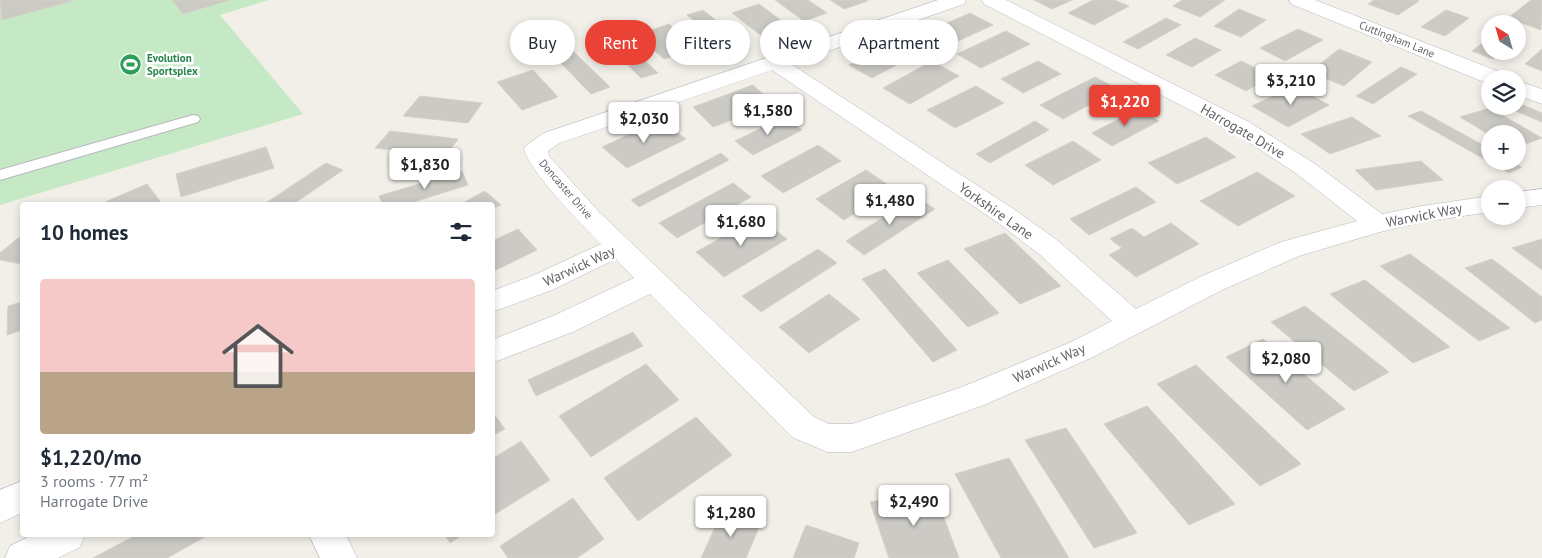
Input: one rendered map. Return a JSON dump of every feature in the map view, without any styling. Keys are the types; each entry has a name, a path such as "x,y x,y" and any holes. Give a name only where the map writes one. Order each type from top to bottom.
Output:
{"street":[{"name":"Doncaster Drive","path":"830,43 957,0"},
{"name":"Harrogate Drive","path":"991,0 1241,127 1306,169 1378,224"},
{"name":"Cuttingham Lane","path":"1298,0 1481,73"},
{"name":"Doncaster Drive","path":"620,246 590,218 538,158 536,149 552,138 765,65"},
{"name":"Yorkshire Lane","path":"779,65 1006,216 1048,247 1133,323"},
{"path":"1526,90 1542,97"},
{"path":"1526,199 1542,197"},
{"name":"Warwick Way","path":"495,301 558,277 620,246 803,427 827,438 852,438 972,396 1081,350 1212,283 1290,249 1378,224 1481,206"},
{"path":"495,351 565,323 654,280"},
{"path":"0,507 20,497"},
{"path":"23,558 63,537"},
{"path":"328,537 339,558"}],"lane":[{"path":"0,175 193,119"}],"green space":[{"name":"Evolution Sportsplex","path":"0,0 268,0 220,15 303,114 0,205"}],"building":[{"path":"0,0 71,0 72,1 2,20"},
{"path":"172,0 230,0 183,14"},
{"path":"775,0 808,0 827,13 803,20"},
{"path":"830,0 867,0 868,1 844,9"},
{"path":"1034,0 1072,0 1052,9"},
{"path":"1093,0 1114,0 1129,6 1094,25 1068,13"},
{"path":"1182,0 1225,0 1200,17 1173,6"},
{"path":"1374,0 1419,1 1398,15 1368,4"},
{"path":"1531,0 1542,0 1541,30 1526,25 1526,15 1512,15"},
{"path":"759,4 781,20 760,20 760,35 750,27 750,20 741,20 732,13"},
{"path":"1239,9 1266,20 1241,37 1214,26"},
{"path":"703,10 715,20 693,20 687,15"},
{"path":"1446,10 1469,18 1445,36 1421,27"},
{"path":"970,13 993,25 958,41 958,20 954,20"},
{"path":"1166,18 1181,25 1138,49 1123,42"},
{"path":"666,25 666,58 664,59 656,52 656,28"},
{"path":"1298,29 1323,40 1285,61 1260,48"},
{"path":"1006,31 1030,44 981,68 958,54"},
{"path":"1195,38 1221,50 1192,67 1166,55"},
{"path":"1481,44 1481,54 1472,51"},
{"path":"1339,49 1372,62 1344,86 1310,72"},
{"path":"1542,49 1542,71 1525,64"},
{"path":"575,53 585,65 587,65 610,87 591,94 563,65 575,65"},
{"path":"1038,61 1061,74 1023,93 1001,79"},
{"path":"1241,61 1272,76 1246,91 1215,75"},
{"path":"628,65 650,65 658,73 641,78"},
{"path":"849,65 896,65 872,78"},
{"path":"925,65 939,65 959,76 910,104 883,88"},
{"path":"1401,67 1417,74 1373,104 1356,96"},
{"path":"533,70 558,97 522,110 497,82"},
{"path":"1095,77 1118,89 1063,119 1040,105"},
{"path":"753,85 774,104 713,127 693,107"},
{"path":"976,86 1004,103 955,128 927,110"},
{"path":"1294,86 1329,105 1288,127 1252,106"},
{"path":"420,96 482,103 468,123 403,116"},
{"path":"1526,106 1542,113 1542,122 1525,115"},
{"path":"1138,109 1159,121 1112,146 1092,133"},
{"path":"1421,111 1481,144 1481,157 1408,116"},
{"path":"1481,111 1481,115 1502,115 1519,125 1481,125 1481,130 1460,117"},
{"path":"784,117 802,130 753,155 735,141"},
{"path":"1352,117 1381,136 1330,154 1301,134"},
{"path":"660,120 686,139 627,168 602,147"},
{"path":"1035,121 1049,130 990,163 976,154"},
{"path":"1526,129 1542,138 1526,144"},
{"path":"390,131 458,139 445,157 375,148"},
{"path":"1206,137 1236,157 1177,184 1148,163"},
{"path":"1073,141 1101,160 1053,185 1025,165"},
{"path":"818,145 841,161 783,193 761,176"},
{"path":"266,147 274,168 181,197 176,174"},
{"path":"721,153 729,160 639,207 631,200"},
{"path":"1421,161 1443,180 1376,190 1355,170"},
{"path":"326,163 343,170 296,202 268,202"},
{"path":"866,170 894,189 844,220 816,199"},
{"path":"1504,170 1516,170 1509,173"},
{"path":"462,171 468,185 414,202 382,202 379,196"},
{"path":"1257,172 1295,196 1238,226 1200,201"},
{"path":"733,183 751,197 677,238 659,223"},
{"path":"147,184 161,202 105,202"},
{"path":"1136,187 1156,202 1089,235 1070,219"},
{"path":"485,191 501,205 495,208 495,202 465,202"},
{"path":"916,197 935,209 864,255 846,241"},
{"path":"758,217 787,239 724,277 696,252"},
{"path":"1171,223 1199,244 1136,277 1109,255 1122,248 1110,239 1132,228 1144,237"},
{"path":"518,229 537,250 495,271 495,240"},
{"path":"1005,233 1061,286 1020,304 964,249"},
{"path":"20,237 20,264 0,260 0,253"},
{"path":"1542,239 1542,270 1512,248"},
{"path":"818,249 837,263 761,312 742,296"},
{"path":"1410,254 1510,328 1479,341 1380,266"},
{"path":"1492,259 1542,297 1542,320 1535,323 1465,268"},
{"path":"948,260 999,313 968,327 917,273"},
{"path":"885,269 957,350 933,362 862,279"},
{"path":"1365,280 1450,347 1413,363 1330,294"},
{"path":"829,294 860,319 809,353 779,327"},
{"path":"20,303 20,331 7,335 8,306"},
{"path":"1305,306 1389,372 1354,391 1271,322"},
{"path":"633,332 643,346 536,396 528,380"},
{"path":"1263,339 1345,409 1307,430 1226,357"},
{"path":"646,364 679,400 591,457 559,416"},
{"path":"1196,365 1301,464 1260,486 1157,384"},
{"path":"1147,406 1235,504 1189,525 1104,424"},
{"path":"495,415 505,429 495,434"},
{"path":"696,417 732,455 638,521 604,478"},
{"path":"1066,428 1137,533 1094,548 1025,440"},
{"path":"521,441 550,480 495,514 495,457"},
{"path":"1009,458 1069,558 1001,558 955,474"},
{"path":"933,489 959,558 889,558 870,502"},
{"path":"573,498 604,539 577,558 508,558 500,546"},
{"path":"722,512 760,525 746,558 701,558"},
{"path":"806,525 859,543 854,558 793,558"},
{"path":"132,537 204,537 167,558 93,558"},
{"path":"446,537 460,537 450,543"}],"place":[{"name":"Evolution Sportsplex","path":"131,64"}]}
